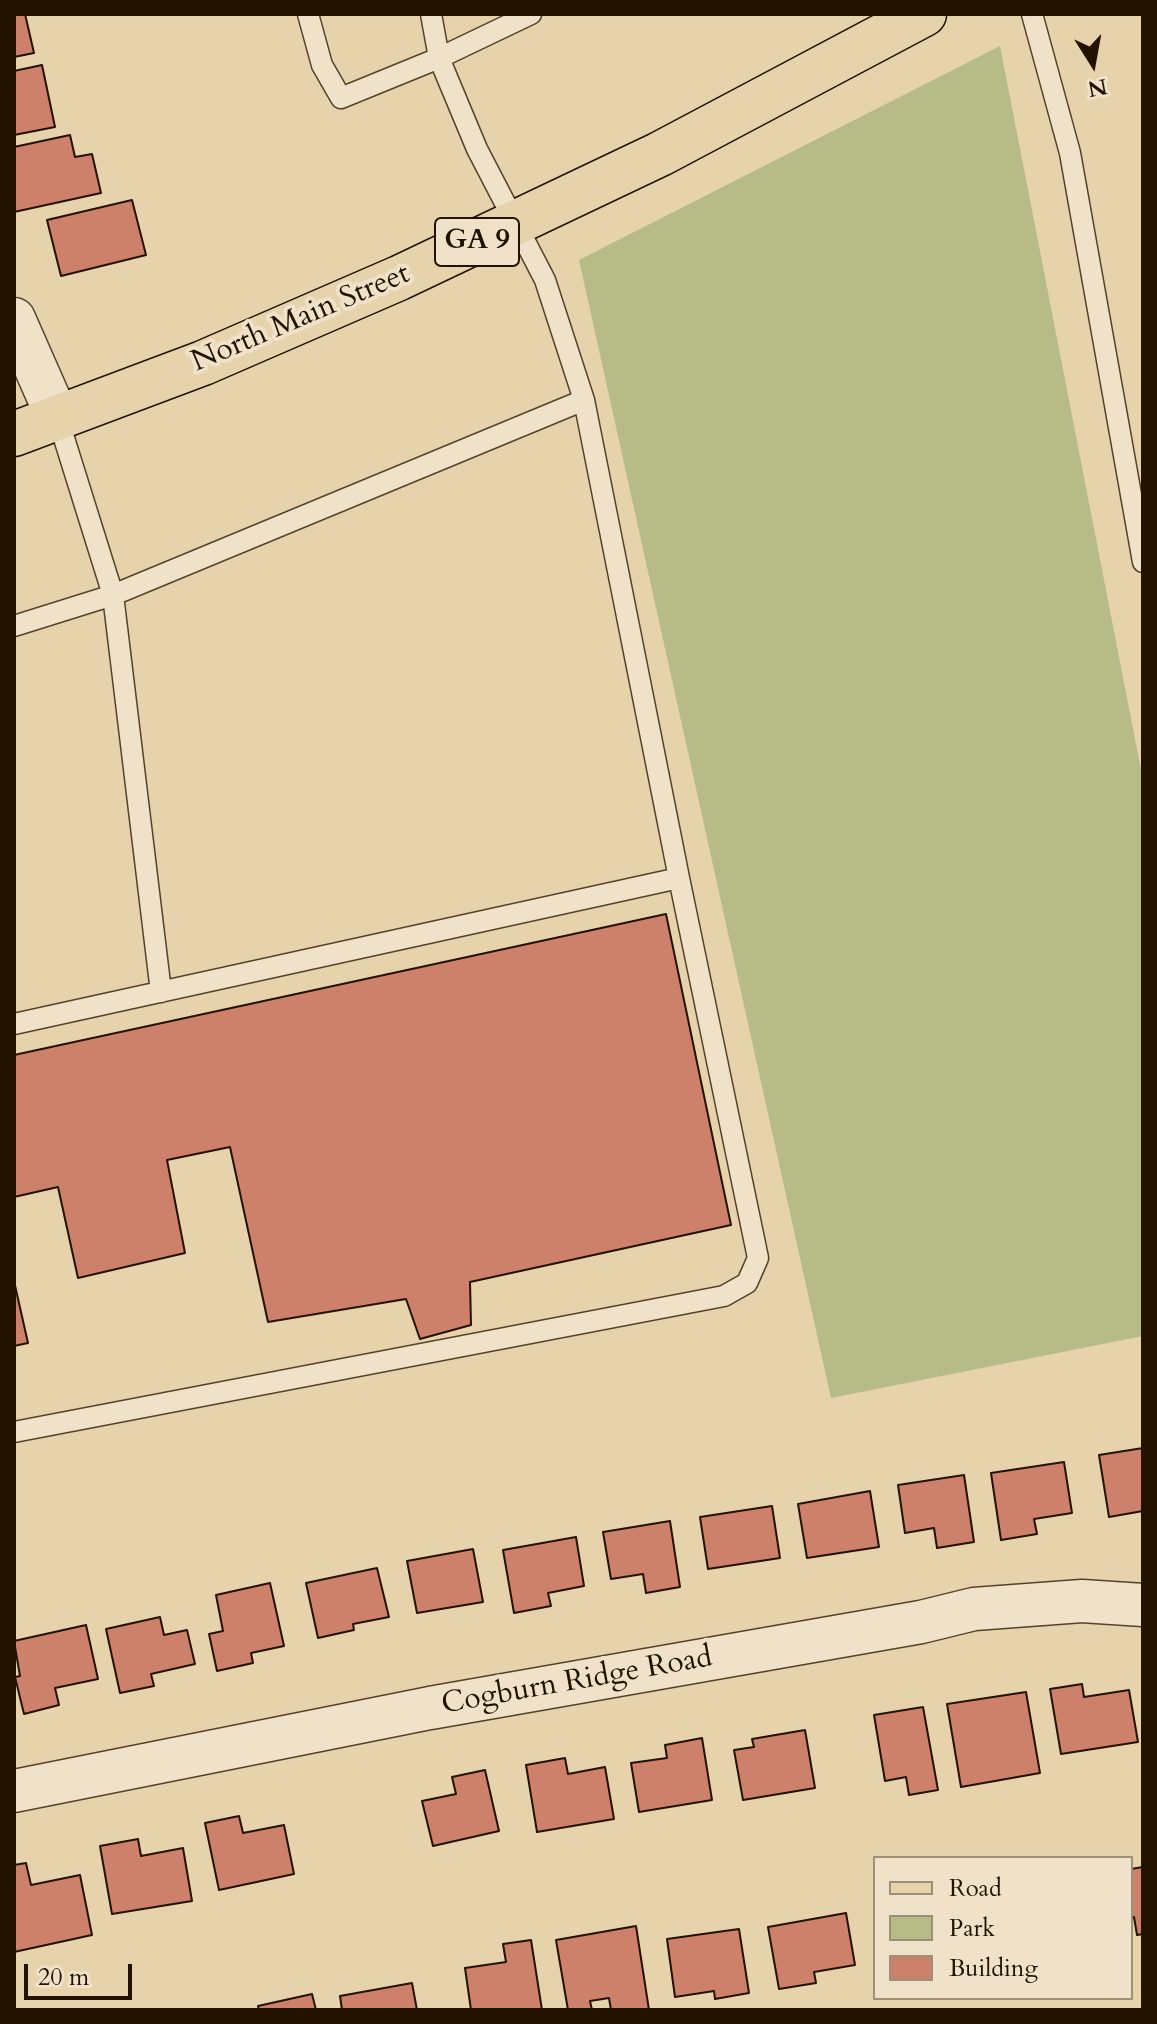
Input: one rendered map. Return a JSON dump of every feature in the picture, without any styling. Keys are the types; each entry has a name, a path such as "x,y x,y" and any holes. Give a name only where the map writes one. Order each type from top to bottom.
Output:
{"main road":[{"name":"North Main Street","path":"14,434 278,331 517,223 660,154 924,14"}],"street":[{"path":"14,319 58,419"},
{"name":"Cogburn Ridge Road","path":"14,1791 430,1708 906,1624 974,1609 1068,1601 1143,1605"}],"lane":[{"path":"308,14 322,65 341,98 439,58 531,14"},
{"path":"14,1432 724,1296 747,1283 758,1258 584,400 545,280 477,149 439,58 431,14"},
{"path":"1032,14 1070,153 1143,562"},
{"path":"14,626 113,595 584,400"},
{"path":"58,419 113,595 161,992"},
{"path":"14,1024 679,878"}],"green space":[{"path":"1000,46 1143,780 1143,1336 831,1398 579,260"}],"building":[{"path":"14,14 25,14 34,53 14,57"},
{"path":"42,65 55,127 14,135 14,71"},
{"path":"70,135 75,157 92,154 101,193 14,212 14,147"},
{"path":"132,200 146,255 61,276 47,220"},
{"path":"666,914 731,1225 470,1282 471,1325 420,1339 406,1299 268,1322 230,1147 167,1160 185,1253 78,1278 58,1187 14,1197 14,1055"},
{"path":"14,1281 28,1343 14,1346"},
{"path":"1143,1448 1143,1511 1109,1517 1099,1455"},
{"path":"1064,1462 1072,1513 1034,1519 1037,1534 1001,1540 991,1473"},
{"path":"964,1475 974,1542 937,1548 934,1528 905,1533 898,1485"},
{"path":"870,1491 879,1547 807,1558 798,1504"},
{"path":"772,1506 780,1558 708,1569 700,1517"},
{"path":"670,1521 680,1587 646,1593 643,1574 611,1579 603,1532"},
{"path":"576,1537 584,1586 548,1593 551,1606 514,1613 503,1550"},
{"path":"473,1549 483,1602 417,1613 407,1561"},
{"path":"377,1568 389,1617 353,1624 354,1630 318,1638 306,1583"},
{"path":"270,1583 284,1646 251,1653 253,1663 217,1671 209,1634 223,1631 216,1595"},
{"path":"160,1617 164,1635 187,1630 195,1664 151,1674 154,1686 120,1693 106,1629"},
{"path":"86,1625 98,1679 55,1688 59,1705 24,1714 15,1677 20,1676 14,1641"},
{"path":"1082,1684 1084,1697 1129,1690 1138,1742 1061,1754 1050,1689"},
{"path":"1026,1692 1040,1773 961,1787 947,1704"},
{"path":"923,1707 938,1790 909,1795 906,1777 885,1781 874,1715"},
{"path":"805,1730 815,1788 743,1800 734,1750 754,1747 752,1739"},
{"path":"702,1738 712,1800 639,1812 631,1763 667,1758 665,1745"},
{"path":"565,1758 568,1774 605,1767 614,1819 537,1832 526,1765"},
{"path":"485,1770 499,1831 433,1846 422,1801 456,1794 452,1777"},
{"path":"239,1816 243,1833 284,1825 294,1874 219,1890 205,1823"},
{"path":"138,1839 141,1856 183,1848 192,1901 112,1914 100,1846"},
{"path":"26,1863 31,1885 80,1875 92,1935 14,1952 14,1865"},
{"path":"1143,1867 1143,1934 1137,1935 1133,1917 1133,1869"},
{"path":"846,1913 855,1965 814,1972 816,1983 779,1989 768,1927"},
{"path":"636,1926 649,2010 611,2010 609,1998 590,2001 592,2010 568,2010 556,1940"},
{"path":"739,1929 749,1993 715,1999 714,1991 675,1997 667,1939"},
{"path":"531,1940 542,2010 471,2010 465,1968 506,1962 503,1944"},
{"path":"412,1983 417,2010 342,2010 340,1996"},
{"path":"312,1994 316,2010 259,2010 258,2006"}]}
